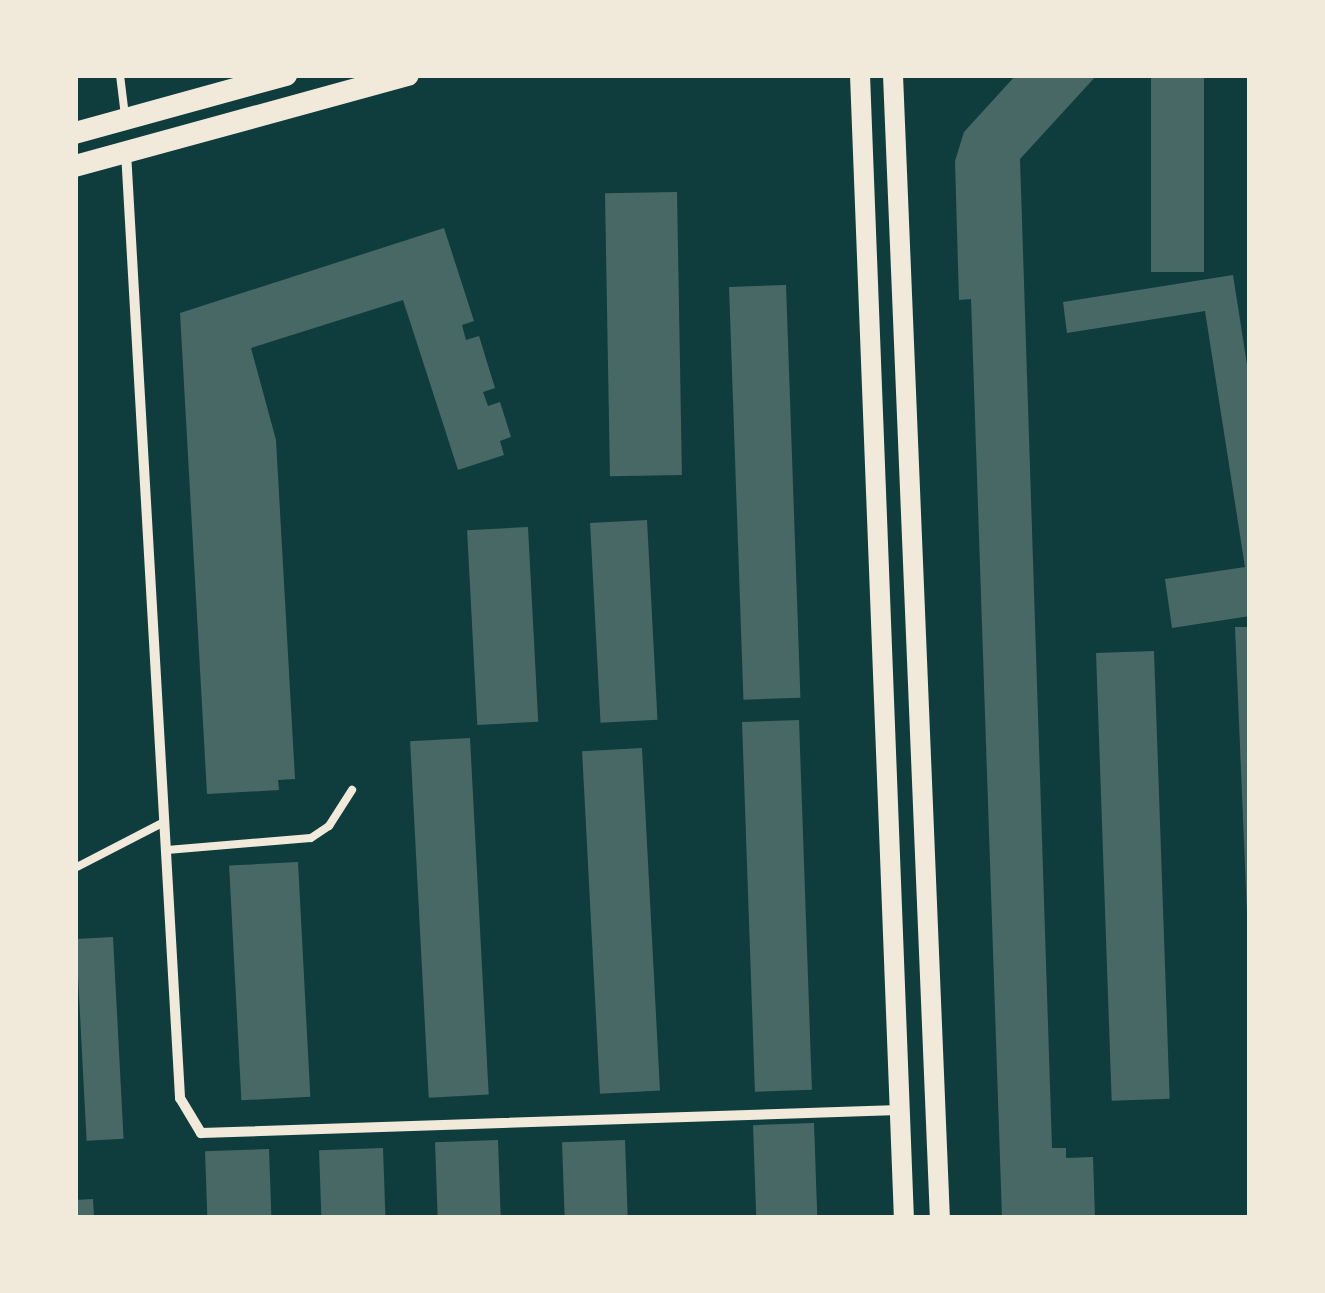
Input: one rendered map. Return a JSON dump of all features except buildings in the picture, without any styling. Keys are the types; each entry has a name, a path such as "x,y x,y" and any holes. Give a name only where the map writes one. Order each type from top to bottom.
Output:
{"main road":[{"path":"75,133 286,75"},
{"path":"75,166 408,75"},
{"path":"860,75 904,1218"},
{"path":"893,75 940,1218"}],"street":[{"path":"126,152 180,1098 201,1133 900,1110"}],"lane":[{"path":"120,75 126,119"},
{"path":"167,850 311,838 329,826 352,790"},
{"path":"75,868 124,848 165,822"}]}
